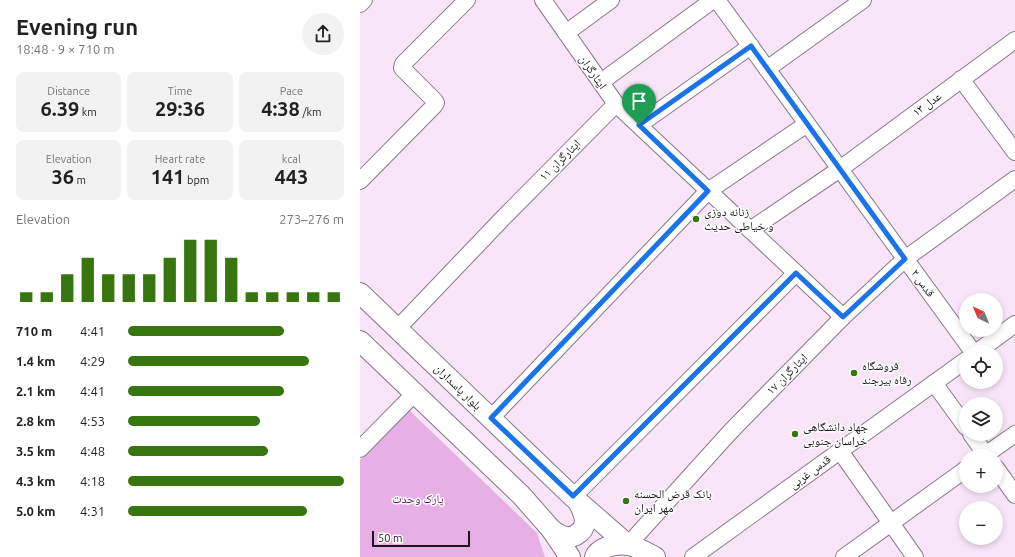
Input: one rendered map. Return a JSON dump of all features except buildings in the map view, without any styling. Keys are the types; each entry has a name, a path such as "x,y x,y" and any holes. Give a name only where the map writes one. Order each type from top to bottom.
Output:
{"main road":[{"name":"بلوار پاسداران","path":"360,294 576,499 628,545"},
{"path":"360,341 522,495 551,529 570,557"},
{"path":"551,529 563,537 573,537 581,530 585,522 583,511 576,499"},
{"path":"595,557 603,548 618,543 639,548 655,557"}],"street":[{"path":"360,4 364,0"},
{"path":"360,181 436,103 402,68 403,64 467,0"},
{"name":"ایثارگران","path":"543,0 616,104 843,317"},
{"path":"566,32 611,0"},
{"path":"600,82 713,0"},
{"name":"قدس ۲","path":"717,0 968,345"},
{"path":"767,69 863,0"},
{"name":"عدل ۱۳","path":"750,230 840,169 1015,40"},
{"path":"639,125 751,46"},
{"path":"961,79 1015,152"},
{"name":"ایثارگران ۱۱","path":"397,329 504,217 616,104"},
{"path":"491,418 708,191 807,124"},
{"name":"ایثارگران ۱۷","path":"628,545 731,432 843,317 905,259 1015,179"},
{"path":"576,499 796,273"},
{"path":"986,345 1015,324"},
{"name":"قدس غربی","path":"693,557 959,365"},
{"path":"934,383 959,417"},
{"path":"360,449 415,393"},
{"path":"995,449 1015,434"},
{"path":"840,451 916,557"},
{"path":"844,557 959,474"},
{"path":"1003,478 1015,495"}],"green space":[{"name":"پارک وحدت","path":"408,409 537,533 545,557 360,557 360,460"}],"place":[{"name":"زنانه دوزی و خیاطی حدیث","path":"696,219"},
{"name":"فروشگاه رفاه بیرجند","path":"854,373"},
{"name":"جهاد دانشگاهی خراسان جنوبی","path":"795,434"},
{"name":"بانک قرض الحسنه مهر ایران","path":"626,501"}],"route":[{"path":"751,46 905,259 843,317 796,273 689,382 573,496 491,418 708,191 639,125 751,46"}]}
